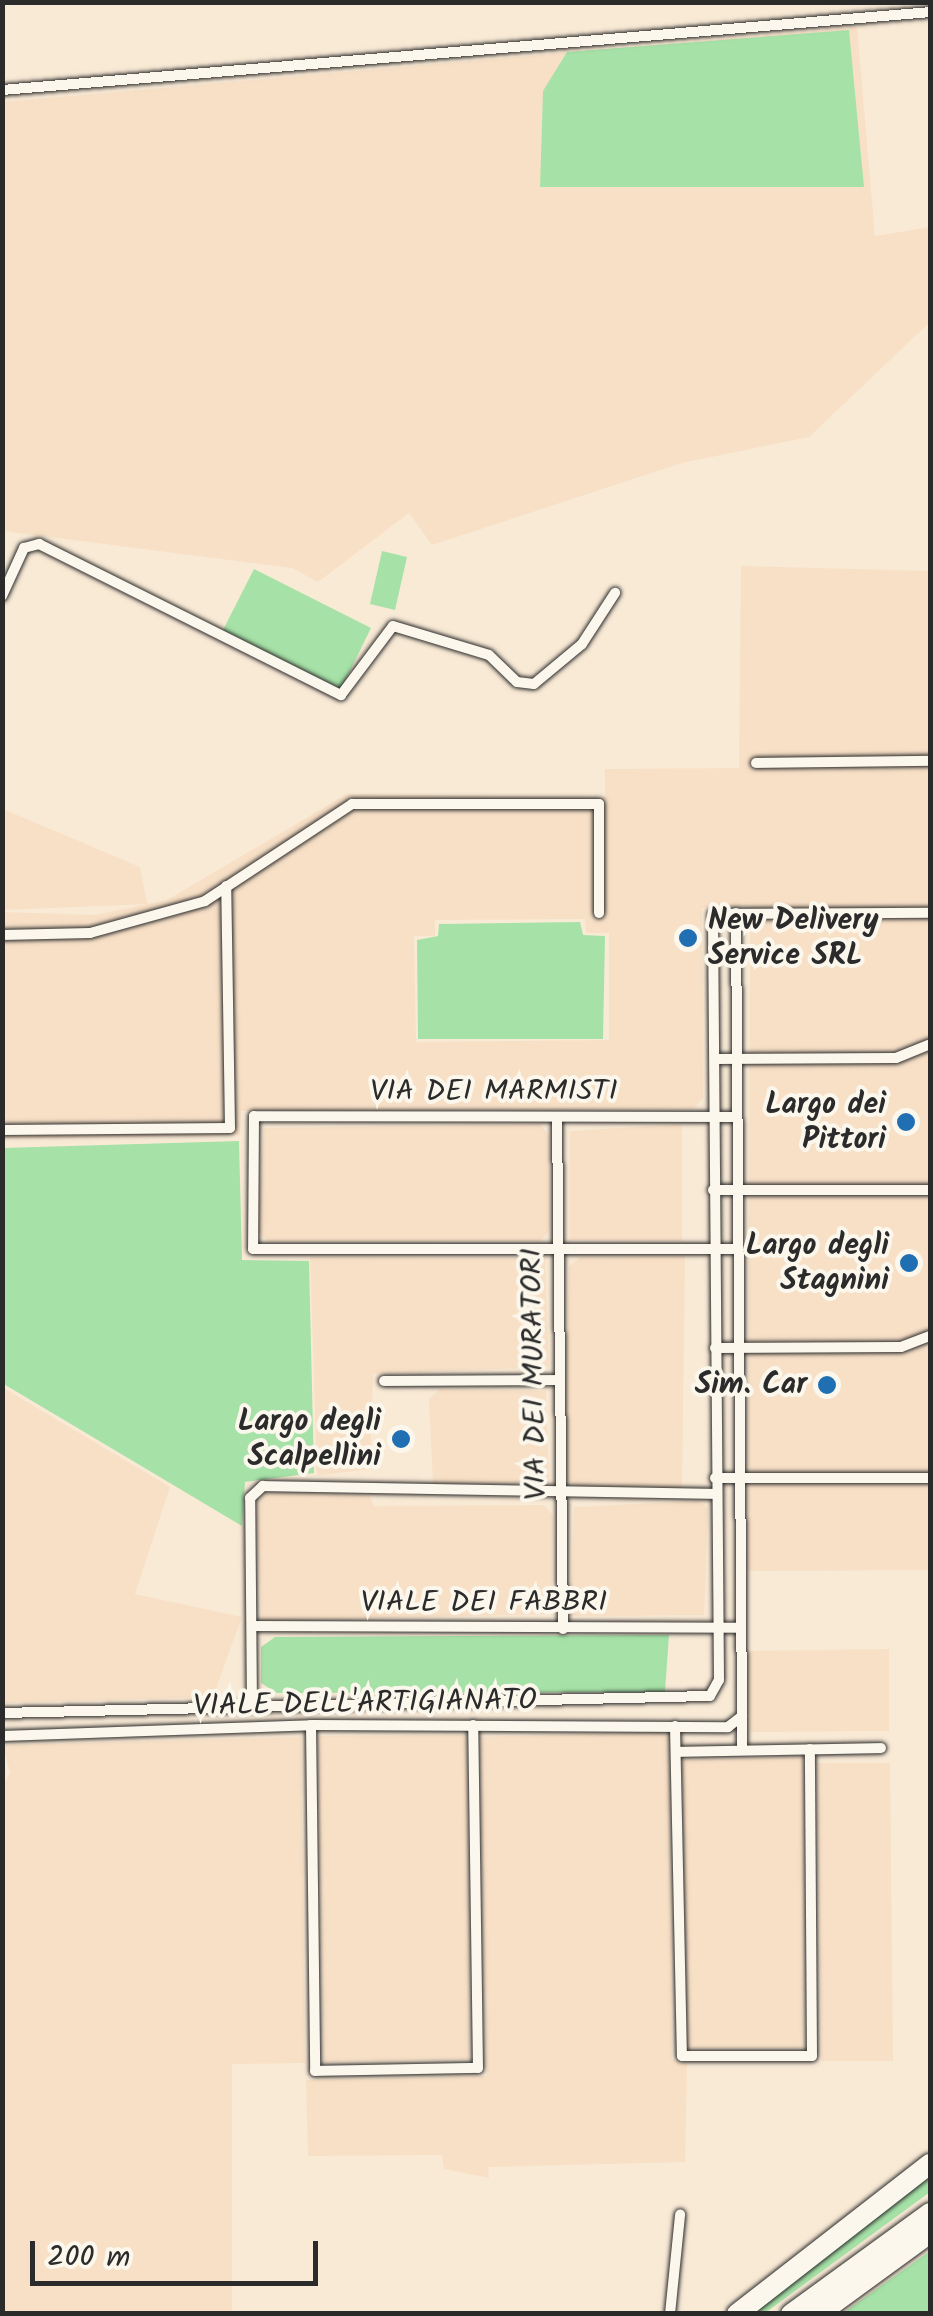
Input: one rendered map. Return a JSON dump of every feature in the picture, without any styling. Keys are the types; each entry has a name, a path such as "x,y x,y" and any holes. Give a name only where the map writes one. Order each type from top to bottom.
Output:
{"highway":[{"path":"738,2314 930,2164"},
{"path":"790,2314 930,2213"},
{"path":"819,2314 930,2234"}],"street":[{"path":"2,90 930,12"},
{"path":"2,596 24,548 39,544 341,695 392,626 489,656 517,682 534,684 582,644 615,593"},
{"path":"756,763 930,761"},
{"path":"2,935 90,932 226,886 352,804 599,804 599,913"},
{"path":"2,1130 230,1128 226,886"},
{"path":"716,1628 713,914 930,913"},
{"path":"736,914 736,1478 738,1628 744,1701 742,1750"},
{"path":"714,1058 896,1058 930,1044"},
{"name":"VIA DEI MARMISTI","path":"558,1250 254,1250 254,1116 556,1120 735,1117"},
{"name":"VIA DEI MURATORI","path":"556,1120 562,1629"},
{"path":"714,1190 930,1190"},
{"path":"558,1250 735,1249"},
{"path":"715,1348 901,1348 930,1336"},
{"path":"384,1380 560,1380"},
{"path":"715,1478 930,1478"},
{"path":"252,1707 255,1490 384,1483 417,1493 561,1498 716,1494"},
{"name":"VIALE DEI FABBRI","path":"253,1626 738,1628"},
{"name":"VIALE DELL'ARTIGIANATO","path":"2,1713 692,1702 719,1680 716,1628"},
{"name":"VIALE DELL'ARTIGIANATO","path":"2,1736 311,1724 728,1727 742,1716"},
{"path":"311,1724 315,2071 478,2068 474,1725"},
{"path":"675,1726 682,2056 812,2056 810,1749"},
{"path":"676,1752 881,1748"},
{"path":"670,2314 680,2215"}],"shaded area":[{"path":"857,27 875,236 930,227 930,322 809,437 682,463 432,545 409,513 318,582 292,568 3,531 3,102"},
{"path":"741,566 930,571 930,1570 748,1571 750,906 702,908 703,1098 694,1109 241,1111 240,1135 3,1139 2,912 95,915 167,900 347,794 605,797 605,769 739,768","holes":["585,919 586,933 609,933 609,1040 416,1042 414,936 435,936 435,920"]},
{"path":"3,809 140,867 147,904 3,910"},
{"path":"539,1124 550,1136 550,1229 541,1241 269,1242 257,1231 264,1128"},
{"path":"682,1124 682,1241 570,1240 570,1131"},
{"path":"685,1256 682,1488 579,1489 565,1478 569,1266 581,1257"},
{"path":"310,1257 545,1258 549,1367 373,1374 370,1469 317,1476"},
{"path":"2,1387 170,1487 135,1594 242,1617 213,1697 3,1703"},
{"path":"440,1389 546,1391 549,1483 433,1484 429,1399"},
{"path":"269,1492 369,1495 374,1506 543,1505 553,1515 552,1614 262,1621 256,1503"},
{"path":"698,1501 708,1508 704,1615 570,1616 574,1507"},
{"path":"889,1649 889,1731 750,1732 749,1651"},
{"path":"669,1732 672,2059 687,2064 685,2162 488,2167 489,2178 444,2169 442,2155 308,2156 306,2080 487,2076 480,1737"},
{"path":"467,1735 469,2059 324,2062 318,1736"},
{"path":"301,1737 305,2063 232,2064 232,2313 3,2313 2,1787 10,1773 3,1745"},
{"path":"803,1757 804,2048 687,2048 682,1760"},
{"path":"817,1763 890,1763 893,2061 822,2061"}],"green space":[{"path":"849,30 864,187 540,187 543,91 567,52"},
{"path":"382,551 407,557 395,610 370,604"},
{"path":"254,569 371,628 341,689 223,630"},
{"path":"580,922 583,935 605,936 603,1039 418,1039 417,940 438,936 439,924"},
{"path":"239,1141 242,1260 309,1261 314,1473 245,1482 242,1526 2,1383 3,1148"},
{"path":"669,1635 665,1692 277,1693 261,1683 261,1647 275,1637"},
{"path":"930,2172 930,2192 765,2313 749,2314"},
{"path":"930,2251 930,2313 843,2313"}],"place":[{"name":"New Delivery Service SRL","path":"688,938"},
{"name":"Largo dei Pittori","path":"906,1122"},
{"name":"Largo degli Stagnini","path":"909,1263"},
{"name":"Sim. Car","path":"827,1385"},
{"name":"Largo degli Scalpellini","path":"401,1439"}]}
